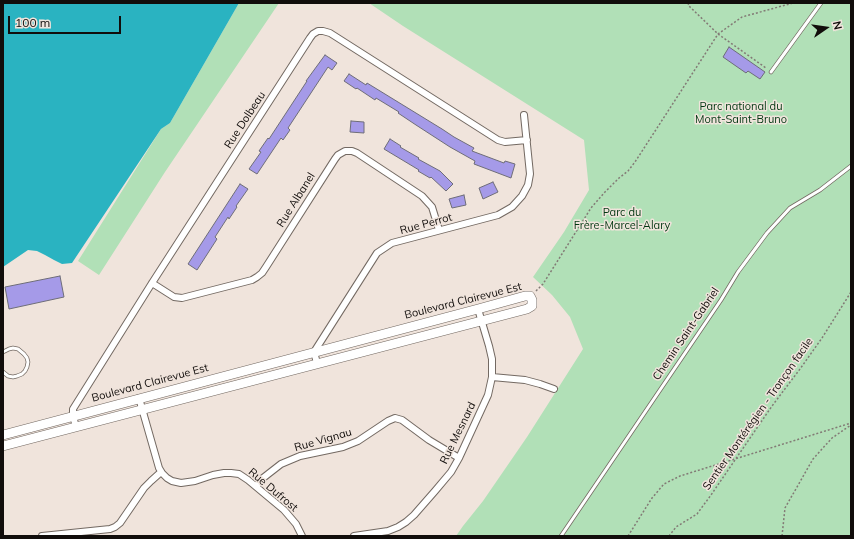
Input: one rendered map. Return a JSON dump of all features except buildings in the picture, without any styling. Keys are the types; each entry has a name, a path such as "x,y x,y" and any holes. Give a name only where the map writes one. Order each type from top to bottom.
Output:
{"street":[{"name":"Rue Dolbeau","path":"73,416 73,409 152,283 313,34 318,31 330,33 496,139 505,142 527,140"},
{"name":"Rue Perrot","path":"314,352 377,253 392,243 498,215 512,207 522,196 528,186 530,174 524,115"},
{"name":"Rue Albanel","path":"152,283 174,297 182,298 252,280 257,277 266,267 338,154 345,151 352,151 422,196 432,207 439,230"},
{"name":"Boulevard Clairevue Est","path":"3,435 525,296 530,296 532,302 532,306 530,307 3,446"},
{"name":"Rue Mesnard","path":"354,536 388,531 406,522 451,472 459,458 488,395 492,377 492,359 478,309"},
{"path":"314,352 317,363"},
{"path":"492,377 525,380 554,389"},
{"path":"42,536 115,527 120,523 147,484 161,472 139,398"},
{"path":"73,416 76,427"},
{"name":"Rue Vignau","path":"256,486 263,478 281,464 300,456 343,447 358,441 395,418 402,420 429,440 459,458"},
{"name":"Rue Dufrost","path":"161,472 169,480 182,483 224,473 242,476 256,486 290,516 299,528 302,536"}],"lane":[{"path":"771,72 821,3"},
{"name":"Chemin Saint-Gabriel","path":"561,536 738,272 767,233 790,208 820,190 851,166"},
{"path":"3,352 13,348 18,349 24,354 28,362 25,371 17,376 8,376 3,372"}],"path":[{"path":"689,3 688,5 718,34 771,72"},
{"path":"530,296 543,284 591,208 636,162 718,34 742,17 793,3"},
{"name":"Sentier Montérégien - Tronçon facile","path":"669,536 676,527 697,514 772,406 822,338 851,292"},
{"path":"628,536 652,498 664,484 680,476 851,424"},
{"path":"782,536 785,508 813,458 832,438 851,424"}],"green space":[{"path":"239,3 279,3 165,172 99,275 78,261 161,129 170,123"},
{"name":"Parc national du Mont-Saint-Bruno","path":"369,3 851,3 851,536 456,536 483,501 527,437 583,349 570,317 552,295 533,277 564,232 589,190 584,140"}],"water":[{"path":"3,3 239,3 170,123 161,129 72,263 62,264 37,251 28,250 3,267"}],"park label":[{"name":"Parc du Frère-Marcel-Alary","path":"622,219"}]}
